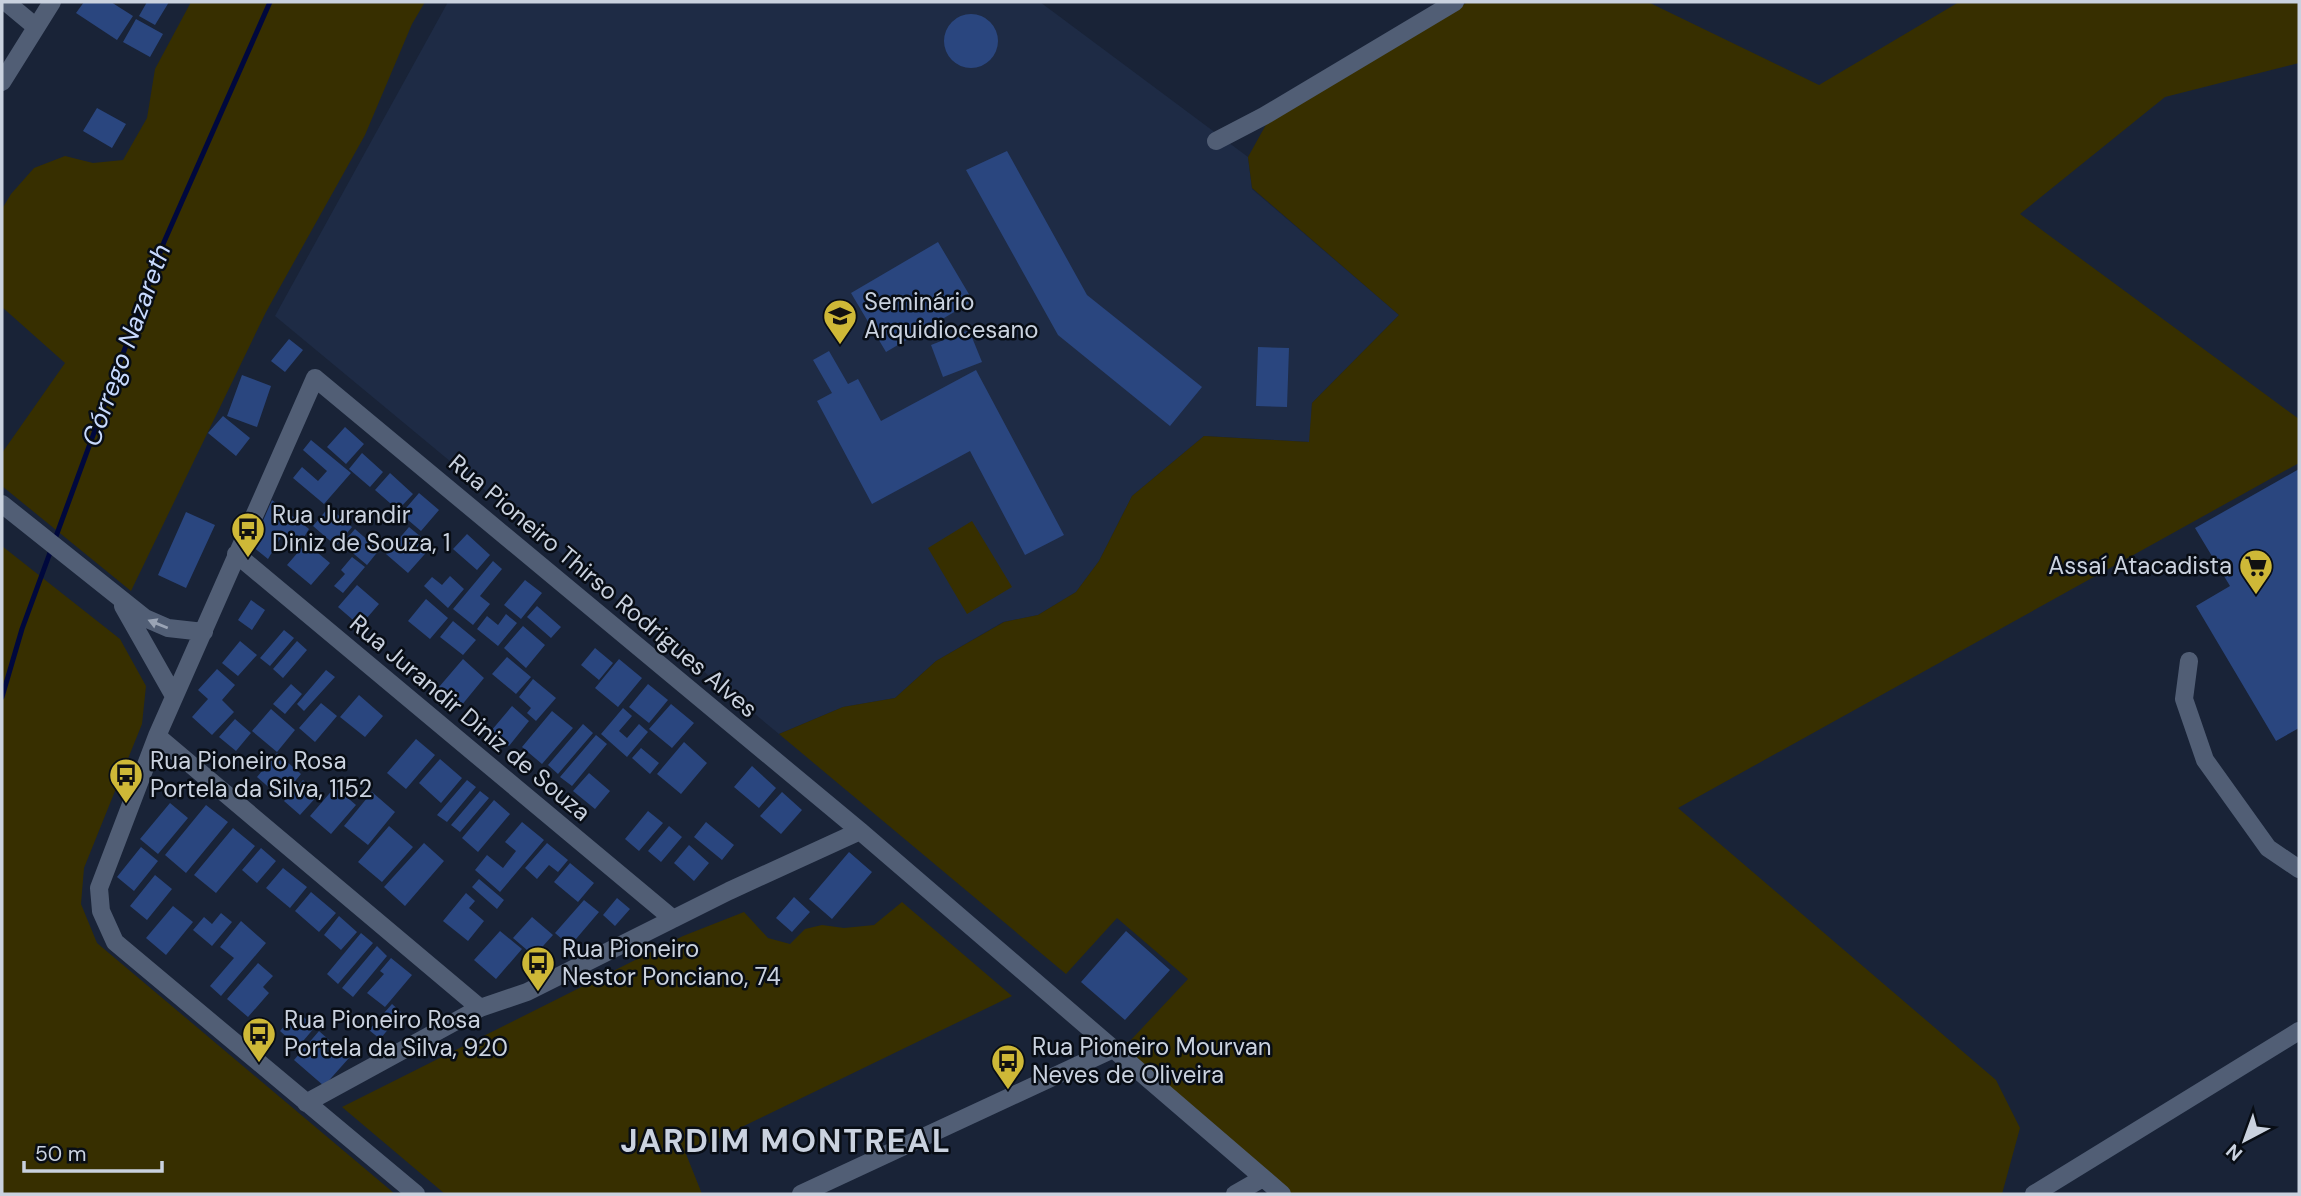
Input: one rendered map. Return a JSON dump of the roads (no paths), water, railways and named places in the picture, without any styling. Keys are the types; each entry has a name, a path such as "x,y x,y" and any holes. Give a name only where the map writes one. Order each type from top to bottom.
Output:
{"street":[{"path":"6,2 36,27"},
{"path":"2,82 52,2"},
{"path":"1216,141 1455,2"},
{"name":"Rua Pioneiro Thirso Rodrigues Alves","path":"236,554 315,378 860,831 1282,1194"},
{"path":"7,508 119,600 145,618 168,628 204,632"},
{"path":"236,554 157,736 99,888 101,911 115,942 416,1194"},
{"name":"Rua Jurandir Diniz de Souza","path":"236,554 673,919"},
{"path":"119,600 174,696"},
{"path":"2189,661 2184,699 2205,760 2268,848 2299,869"},
{"path":"157,736 480,1008"},
{"path":"306,1103 480,1008 527,992 673,919 860,831"},
{"path":"2034,1194 2196,1097 2292,1035 2299,1021"},
{"path":"801,1194 1113,1049"},
{"path":"1235,1194 1263,1178"}],"waterway":[{"name":"Córrego Nazareth","path":"2,697 22,629 164,242 270,2"}],"place":[{"name":"Seminário Arquidiocesano","path":"840,346"},
{"name":"Rua Jurandir Diniz de Souza, 1","path":"248,559"},
{"name":"Assaí Atacadista","path":"2256,596"},
{"name":"Rua Pioneiro Rosa Portela da Silva, 1152","path":"126,805"},
{"name":"Rua Pioneiro Nestor Ponciano, 74","path":"538,993"},
{"name":"Rua Pioneiro Rosa Portela da Silva, 920","path":"259,1064"},
{"name":"Rua Pioneiro Mourvan Neves de Oliveira","path":"1008,1091"}],"district":[{"name":"JARDIM MONTREAL","path":"786,1141"}]}
